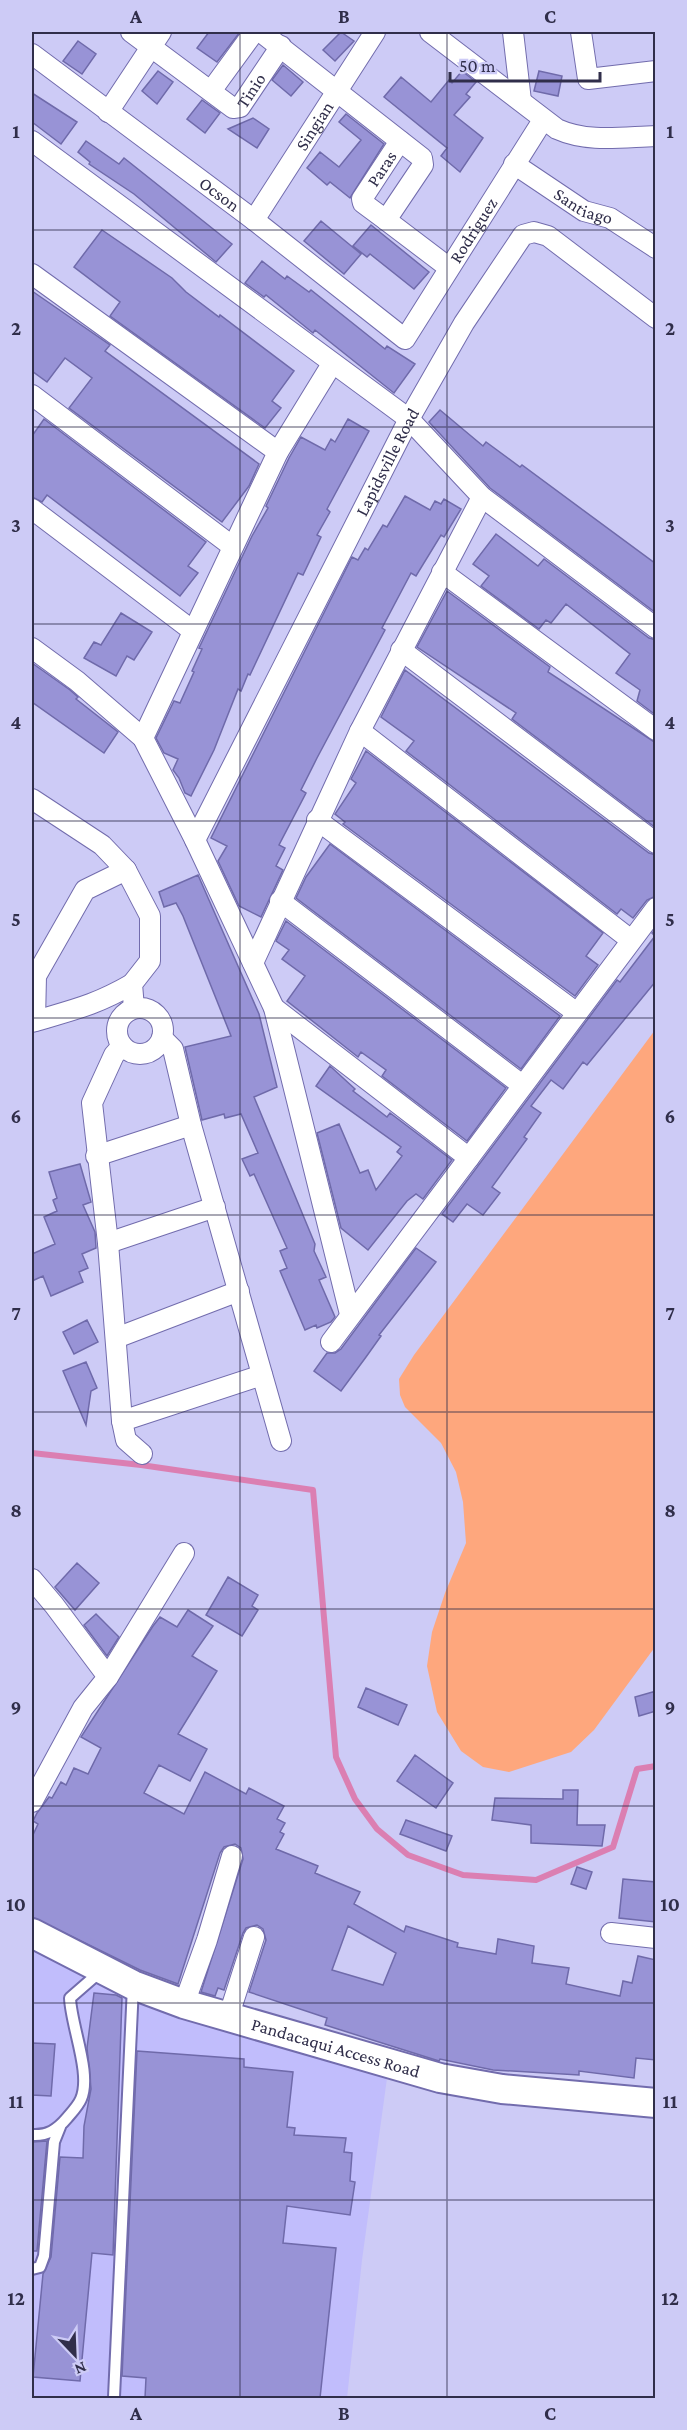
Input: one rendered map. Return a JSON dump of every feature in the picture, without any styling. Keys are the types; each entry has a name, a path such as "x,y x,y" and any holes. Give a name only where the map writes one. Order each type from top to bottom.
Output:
{"street":[{"name":"Tinio","path":"131,32 156,39 212,92 233,108 240,106 281,46"},
{"name":"Tinio","path":"212,92 254,32"},
{"path":"261,32 338,92"},
{"name":"Singian","path":"254,220 375,32"},
{"path":"430,32 543,120 572,136 597,139 656,136"},
{"path":"513,32 521,101"},
{"path":"581,32 588,79 656,71"},
{"path":"108,112 156,39"},
{"name":"Ocson","path":"32,54 254,220 405,339"},
{"name":"Paras","path":"338,92 422,158 423,165 386,220"},
{"name":"Rodriguez","path":"405,339 448,267 543,120"},
{"path":"32,141 409,419 482,497 656,628"},
{"name":"Paras","path":"400,141 362,199 363,203 448,267"},
{"name":"Santiago","path":"514,164 584,211 610,218 656,248"},
{"name":"Lapidsville Road","path":"195,840 409,419 464,323 524,235 534,232 548,236 656,318"},
{"path":"32,274 278,452"},
{"path":"144,738 278,452 332,364"},
{"path":"32,395 232,546"},
{"path":"253,963 360,731 482,497"},
{"path":"32,509 193,631"},
{"path":"442,572 656,730"},
{"path":"32,648 77,681 144,738 195,840 274,1008 350,1314"},
{"path":"401,650 656,843"},
{"path":"360,731 631,940"},
{"path":"32,799 102,845 126,870 150,916 150,961 132,984 102,1001 64,1015 33,1021 36,976 85,890 126,870"},
{"path":"317,820 577,1012"},
{"path":"280,902 522,1085"},
{"path":"331,1342 656,908"},
{"path":"132,984 134,1008"},
{"path":"134,1008 150,1010 162,1022 162,1038 152,1051 136,1054 122,1046 116,1030 122,1015 134,1008"},
{"path":"274,1008 469,1158"},
{"path":"162,1038 173,1049 192,1125 281,1441"},
{"path":"122,1046 114,1055 92,1103 96,1156 108,1243 122,1421 126,1440 142,1454"},
{"path":"96,1156 192,1125"},
{"path":"108,1243 215,1207"},
{"path":"116,1338 239,1291"},
{"path":"122,1421 262,1375"},
{"path":"32,1802 83,1708 108,1677 184,1553"},
{"path":"32,1579 108,1677"},
{"path":"184,2004 207,1940 232,1856"},
{"name":"Pandacaqui Access Road","path":"32,1933 133,1985 184,2004 467,2084 656,2103"},
{"path":"611,1933 656,1938"},
{"path":"228,2018 254,1937"}],"lane":[{"path":"32,2268 40,2267 44,2256 54,2142 60,2127 81,2100 84,2086 70,2017 70,1998 103,1969"},
{"path":"114,2397 133,1985"},
{"path":"32,2135 44,2136 60,2127"}],"shaded area":[{"path":"655,1030 655,1647 594,1730 571,1752 509,1772 483,1767 461,1751 437,1712 427,1666 432,1632 466,1543 463,1502 456,1472 441,1443 405,1407 400,1395 399,1379 414,1355"},
{"path":"32,1949 139,1994 388,2071 362,2260 347,2398 32,2398"}],"building":[{"path":"209,32 240,32 217,62 197,48"},
{"path":"341,32 354,41 335,61 323,50"},
{"path":"78,41 96,54 82,74 63,61"},
{"path":"283,65 303,82 291,96 272,80"},
{"path":"158,71 173,82 157,104 142,91"},
{"path":"462,71 476,82 466,94 470,97 454,115 483,138 460,172 441,156 447,148 384,97 401,77 431,102 449,80 452,83"},
{"path":"539,71 562,76 558,96 534,91"},
{"path":"32,93 77,122 61,144 32,122"},
{"path":"202,100 220,113 205,133 187,119"},
{"path":"346,114 384,144 350,198 330,182 327,185 307,168 320,152 339,167 361,140 339,122"},
{"path":"253,118 269,129 257,148 228,129"},
{"path":"86,141 119,164 124,158 232,244 216,262 134,194 89,164 90,162 78,152"},
{"path":"321,221 361,254 344,274 304,241"},
{"path":"371,225 429,272 414,289 370,254 367,257 353,246"},
{"path":"102,230 172,278 186,292 294,371 272,401 281,408 265,428 110,316 120,302 74,267"},
{"path":"262,261 285,279 287,276 309,292 311,290 385,349 387,346 415,364 394,393 315,330 313,333 266,295 264,297 245,283"},
{"path":"32,291 110,345 105,351 259,464 249,486 222,522 69,408 92,378 65,358 47,382 32,371"},
{"path":"440,410 483,446 486,442 520,467 522,465 656,564 656,613 490,488 429,422"},
{"path":"44,419 206,542 188,566 198,573 180,596 47,495 42,502 32,497 32,436"},
{"path":"348,419 369,431 327,509 330,512 317,535 321,537 303,575 298,573 250,675 248,674 241,691 238,689 214,750 191,796 185,793 173,770 178,759 164,753 156,738 174,701 180,703 202,649 199,648 301,437 325,450 331,439 335,442"},
{"path":"405,496 430,510 435,501 441,504 444,499 461,509 444,537 441,535 416,576 411,573 382,628 385,630 301,790 306,793 279,845 285,848 276,866 283,870 261,917 239,906 218,861 227,846 211,838 352,557 358,560 365,548 368,550 383,525 387,527"},
{"path":"496,534 538,566 544,559 649,638 656,640 656,709 653,713 637,701 640,690 616,673 630,654 566,604 551,623 546,620 539,629 481,586 489,576 473,564"},
{"path":"447,591 550,667 548,672 656,743 656,828 512,719 516,713 417,647"},
{"path":"121,613 152,632 134,660 127,656 116,676 84,658 94,642 101,645"},
{"path":"32,663 70,690 78,697 76,699 118,732 104,753 32,702"},
{"path":"405,670 649,853 656,855 656,896 647,900 633,918 621,909 617,914 406,751 414,741 381,717"},
{"path":"366,751 603,933 586,956 598,965 575,996 343,824 345,822 335,814 356,783 351,779"},
{"path":"330,844 560,1016 521,1069 296,898 306,877"},
{"path":"198,875 259,1014 277,1087 254,1097 315,1244 314,1251 326,1277 319,1280 335,1317 331,1322 317,1328 316,1325 305,1330 280,1271 287,1268 280,1251 287,1248 254,1174 250,1176 242,1159 258,1153 241,1114 225,1118 224,1114 202,1120 185,1047 231,1036 183,916 176,903 164,907 159,892"},
{"path":"286,921 506,1088 467,1141 382,1076 386,1070 361,1052 358,1057 287,1001 305,976 282,959 289,950 276,941"},
{"path":"656,929 656,981 587,1065 583,1062 563,1089 551,1080 531,1106 541,1113 524,1137 527,1139 492,1187 500,1193 483,1215 467,1204 453,1222 442,1214 617,980 620,982 655,936 652,933"},
{"path":"330,1066 355,1089 353,1091 387,1117 390,1113 452,1160 423,1199 416,1194 407,1201 368,1250 341,1228 317,1133 339,1124 360,1173 368,1170 376,1190 402,1156 397,1152 401,1147 316,1086"},
{"path":"80,1164 91,1202 83,1205 95,1232 96,1248 82,1254 88,1268 79,1272 83,1282 51,1296 43,1276 32,1281 32,1254 55,1244 44,1217 57,1211 53,1200 57,1198 49,1172"},
{"path":"416,1248 436,1262 379,1335 381,1336 341,1391 314,1371 327,1353 335,1353 341,1349"},
{"path":"87,1320 98,1342 74,1354 63,1332"},
{"path":"86,1362 97,1388 91,1391 86,1425 63,1371"},
{"path":"77,1563 99,1583 75,1610 55,1587"},
{"path":"228,1577 258,1595 252,1606 258,1610 242,1636 206,1615"},
{"path":"188,1610 213,1626 192,1656 217,1671 178,1734 207,1749 190,1781 159,1765 144,1793 184,1814 205,1772 246,1794 249,1788 284,1806 277,1819 285,1823 280,1832 284,1834 276,1849 318,1866 315,1873 360,1892 354,1904 404,1932 406,1926 458,1943 457,1947 496,1954 498,1939 534,1946 532,1963 569,1968 566,1984 620,1996 623,1981 632,1983 638,1956 656,1960 656,2060 636,2058 634,2078 579,2071 579,2075 493,2070 440,2059 439,2061 325,2025 327,2018 249,1992 266,1940 263,1929 257,1925 246,1928 243,1933 224,1990 218,1988 215,1996 201,1992 243,1859 241,1848 235,1844 224,1847 220,1853 178,1984 140,1970 32,1917 32,1837 38,1824 33,1821 37,1813 49,1797 52,1798 61,1782 66,1785 74,1768 88,1774 101,1748 81,1737 153,1626 160,1617 177,1627","holes":["348,1926 396,1953 383,1985 332,1970"]},
{"path":"96,1614 119,1637 107,1656 84,1625"},
{"path":"366,1688 407,1705 398,1725 358,1707"},
{"path":"656,1691 656,1711 639,1716 635,1697"},
{"path":"415,1755 453,1783 436,1808 397,1781"},
{"path":"563,1790 578,1790 577,1825 605,1825 602,1846 531,1843 531,1825 492,1820 495,1798 563,1799"},
{"path":"406,1820 452,1836 446,1851 400,1834"},
{"path":"577,1867 592,1872 586,1889 571,1884"},
{"path":"623,1879 656,1882 656,1922 619,1918"},
{"path":"94,1993 116,1995 122,1998 113,2255 92,2253 80,2381 33,2377 43,2274 51,2257 60,2157 83,2158 84,2126 91,2089 87,2048"},
{"path":"32,2043 55,2044 51,2096 32,2095"},
{"path":"137,2051 244,2059 244,2067 293,2072 287,2127 295,2128 294,2135 346,2138 344,2152 352,2153 350,2181 355,2182 350,2215 287,2206 283,2243 336,2248 320,2398 145,2398 146,2378 122,2376"},
{"path":"47,2141 37,2251 32,2251 32,2142"}],"waterway":[{"path":"32,1453 141,1465 313,1490 336,1757 355,1799 377,1829 408,1855 463,1875 536,1880 613,1847 637,1769 656,1766"}]}
